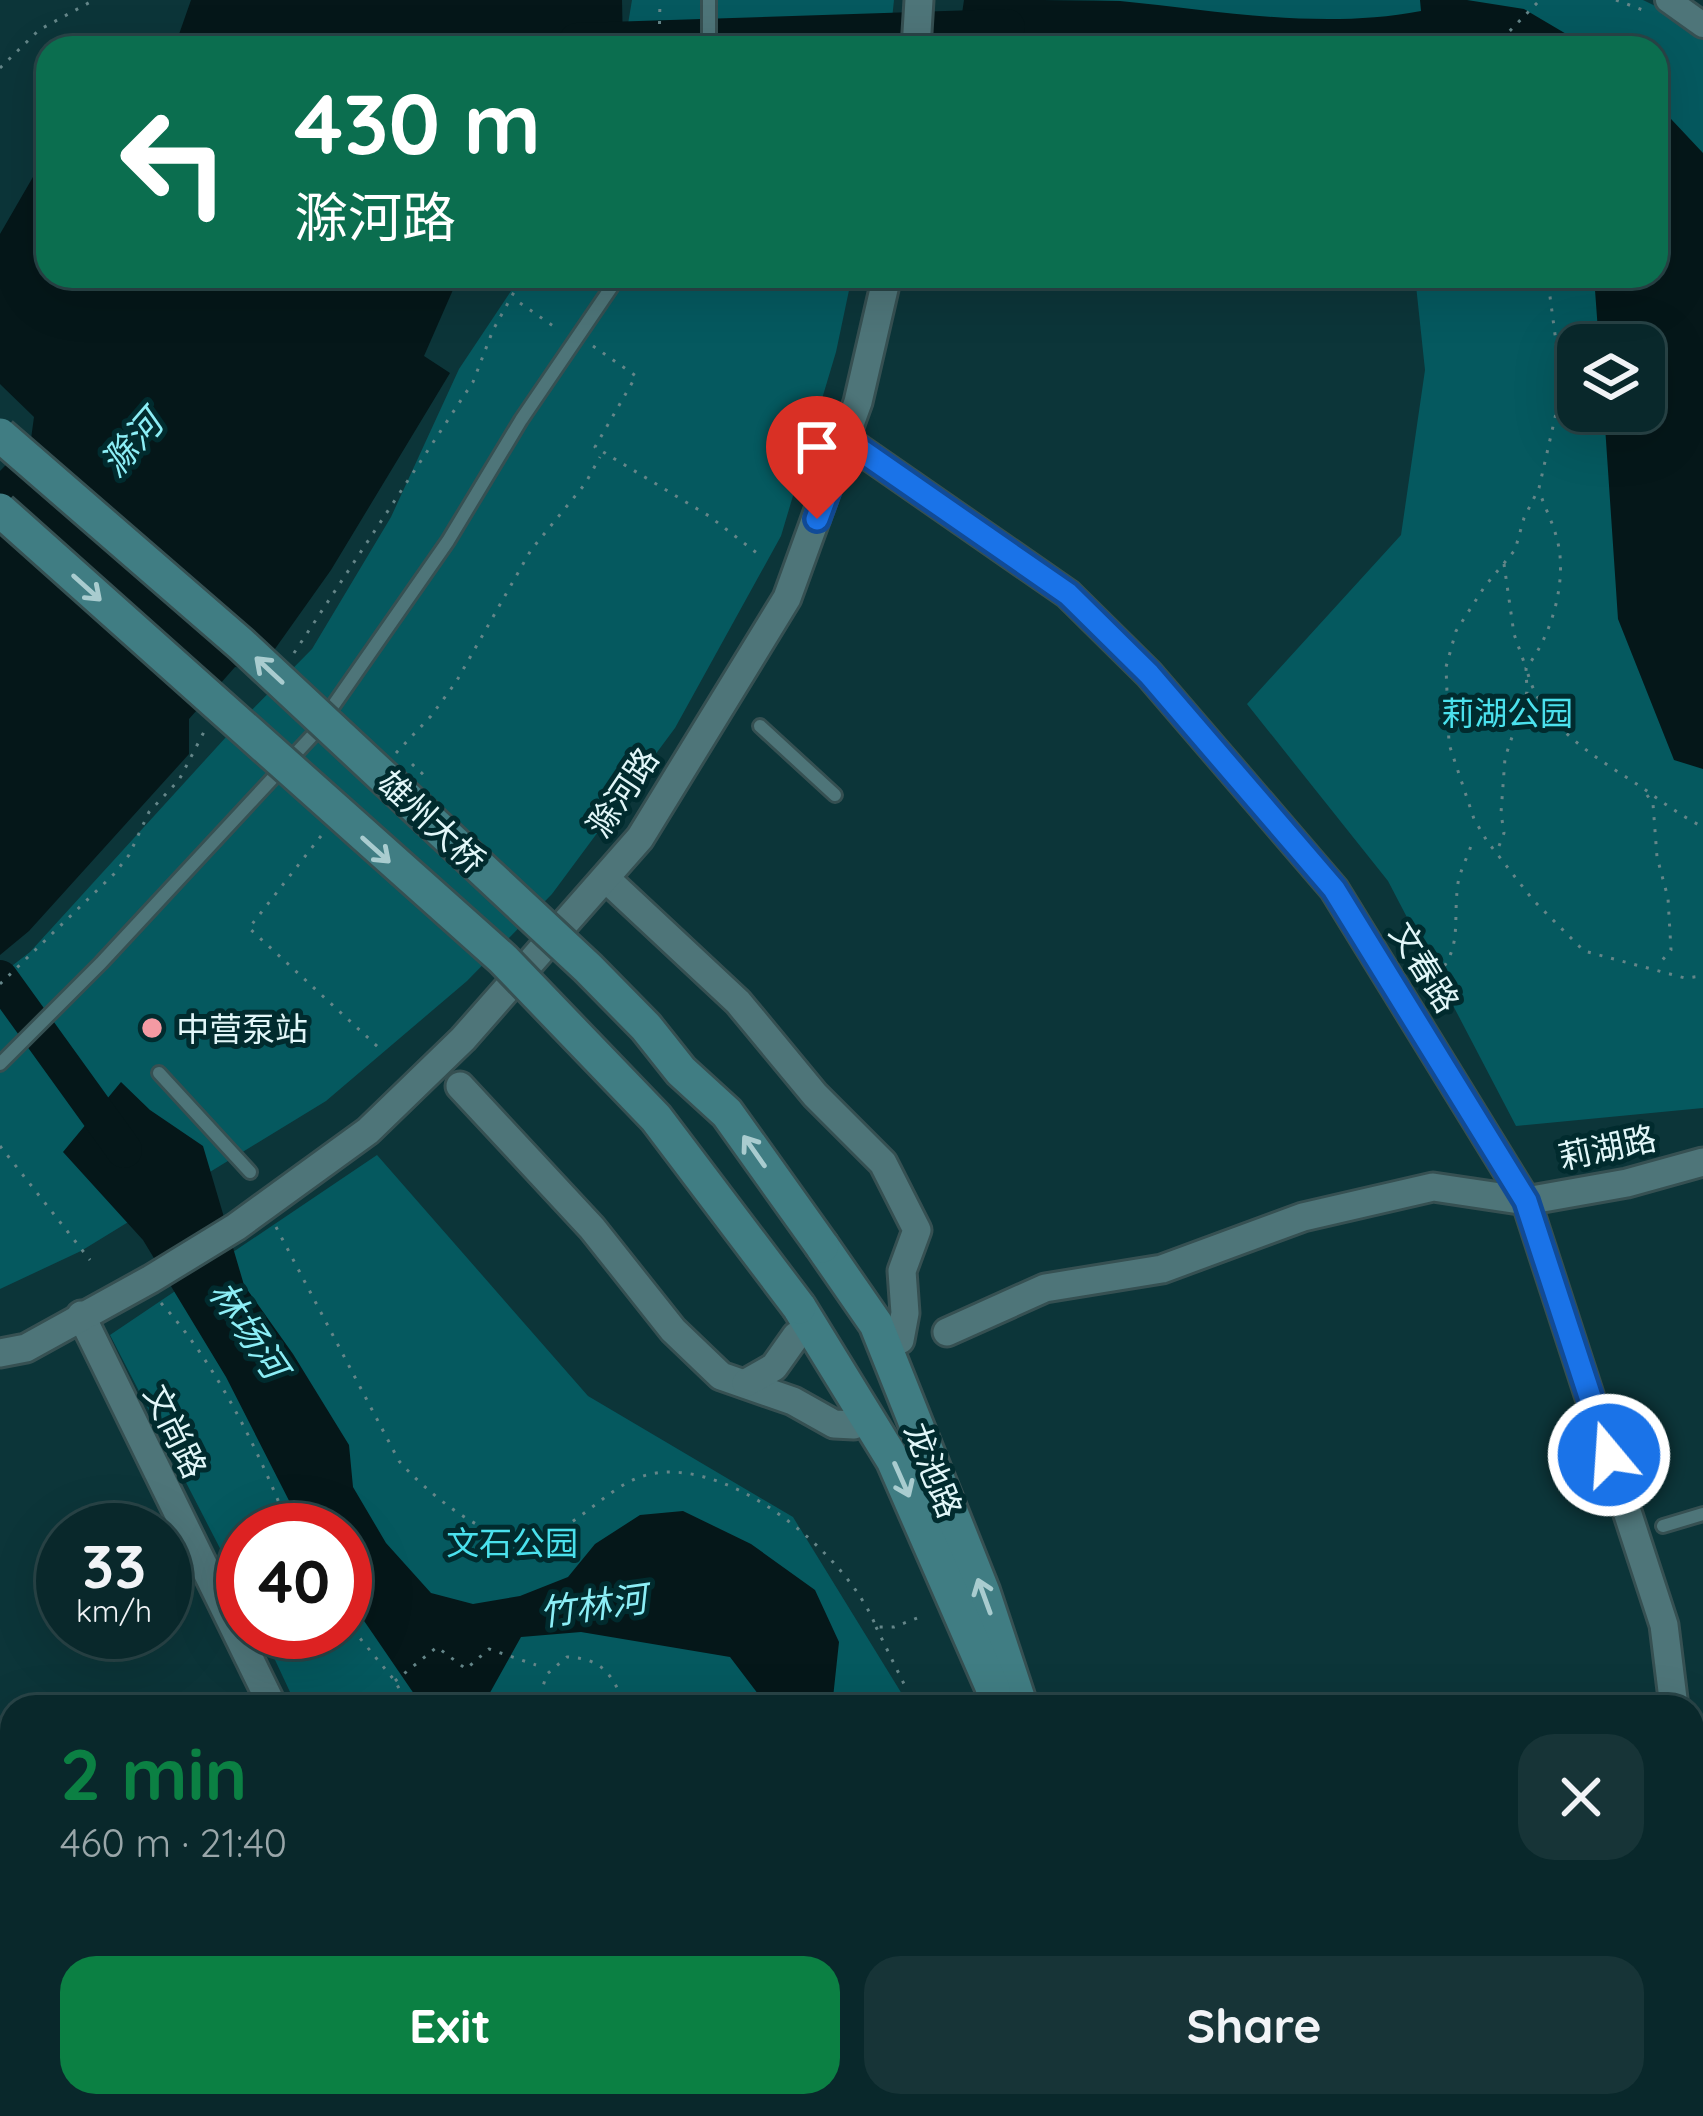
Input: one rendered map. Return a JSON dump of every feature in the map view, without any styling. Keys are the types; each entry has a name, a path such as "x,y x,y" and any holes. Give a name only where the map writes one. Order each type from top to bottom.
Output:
{"main road":[{"name":"雄州大桥","path":"0,435 241,644 588,968 681,1071 727,1113 822,1246"},
{"name":"雄州大桥","path":"0,510 503,959 656,1118 797,1322"},
{"name":"龙池路","path":"822,1246 876,1324 983,1592 1017,1695"},
{"name":"龙池路","path":"797,1322 893,1460 986,1666 994,1695"}],"street":[{"path":"917,36 919,0"},
{"name":"滁河路","path":"152,1286 368,1131 464,1039 640,838 788,598 846,440 884,288"},
{"name":"文春路","path":"846,440 1068,594 1149,674 1334,889 1526,1201 1664,1625 1673,1695"},
{"path":"615,887 738,1002 815,1095 883,1163 917,1229 902,1271 905,1313 900,1340"},
{"path":"460,1086 592,1228 673,1330 721,1376 793,1401 834,1424 854,1425"},
{"name":"莉湖路","path":"947,1332 1045,1288 1162,1269 1303,1216 1433,1187 1526,1201 1627,1183 1703,1162"},
{"path":"859,1292 902,1271"},
{"path":"0,1353 26,1348 81,1316 152,1286"},
{"name":"文尚路","path":"81,1316 267,1695"},
{"path":"746,1383 773,1367 797,1322"}],"lane":[{"path":"709,0 709,36"},
{"path":"0,1064 312,736 448,541 521,420 611,288"},
{"path":"760,726 836,795"},
{"path":"159,1072 250,1172"},
{"path":"1663,1526 1703,1514"}],"path":[{"path":"0,68 39,30 94,0"},
{"path":"659,36 660,0"},
{"path":"1505,36 1540,0"},
{"path":"293,655 473,382 517,288"},
{"path":"1548,288 1562,387 1538,488 1515,550 1456,632 1447,667 1449,744 1474,819 1533,900 1584,951 1685,978 1703,976"},
{"path":"520,303 559,330"},
{"path":"586,341 636,376 595,447 709,516 762,556"},
{"path":"401,747 456,682 531,550 585,484 600,457"},
{"path":"1499,846 1504,833 1505,758 1527,692 1526,668 1560,598 1558,543 1538,488"},
{"path":"1503,562 1514,634 1537,699 1549,716 1609,769 1703,827"},
{"path":"0,984 114,874 129,855 149,812 179,780 212,718"},
{"path":"1644,789 1653,804 1657,857 1670,913 1671,950 1658,965"},
{"path":"1429,984 1448,966 1457,937 1458,880 1471,846"},
{"path":"255,921 249,928 378,1047"},
{"path":"0,1146 90,1260"},
{"path":"268,1216 285,1240 293,1265 399,1461 445,1504 502,1535 531,1539 571,1522 638,1477 671,1473 711,1479 782,1515 831,1556 867,1604 906,1695"},
{"path":"152,1286 206,1360 278,1503"},
{"path":"875,1628 920,1617"},
{"path":"394,1681 437,1647 466,1670 489,1649 536,1665"},
{"path":"372,1654 402,1695"},
{"path":"540,1695 547,1674 567,1657 584,1658 607,1669 621,1695"}],"green space":[{"path":"632,0 894,0 890,36 626,36"},
{"name":"莉湖公园","path":"970,0 1643,0 1703,29 1703,1108 1516,1126 1388,881 1247,704 1401,535 1425,370 1416,288 1668,288 1668,36 974,36"},
{"path":"513,288 849,288 836,352 781,536 675,728 552,894 467,981 326,1101 81,1251 0,1289 0,975 30,952 312,649 391,517 459,369"},
{"name":"文石公园","path":"377,1155 588,1396 793,1517 903,1695 291,1695 275,1659 372,1659 372,1503 216,1503 216,1541 110,1335"}],"water":[{"path":"191,0 622,0 623,36 178,36"},
{"path":"964,0 1120,1 1270,17 1346,19 1421,11 1420,0 1467,0 1524,9 1570,36 959,36"},
{"path":"1668,116 1703,153 1703,769 1674,760 1618,619 1605,432 1665,432 1665,324 1597,324 1595,288 1668,288"},
{"name":"滁河","path":"36,172 36,288 454,288 424,356 450,373 331,570 260,670 235,667 189,719 189,754 29,931 0,955 0,471 31,439 34,417 0,384 0,234"},
{"path":"121,1082 150,1110 203,1146 244,1285 349,1445 353,1487 362,1503 290,1503 226,1377 143,1240 63,1152"},
{"name":"竹林河","path":"683,1511 751,1544 815,1590 839,1642 833,1695 759,1695 730,1657 581,1632 521,1637 489,1695 415,1695 372,1632 372,1519 386,1543 431,1593 473,1604 520,1596 568,1577 595,1544 640,1515"}],"waterway":[{"path":"731,36 1007,27"},
{"name":"林场河","path":"0,978 124,1150"}],"place":[{"name":"中营泵站","path":"152,1028"}],"route":[{"path":"817,519 846,440 1068,594 1149,674 1334,889 1526,1201 1609,1455"}]}
